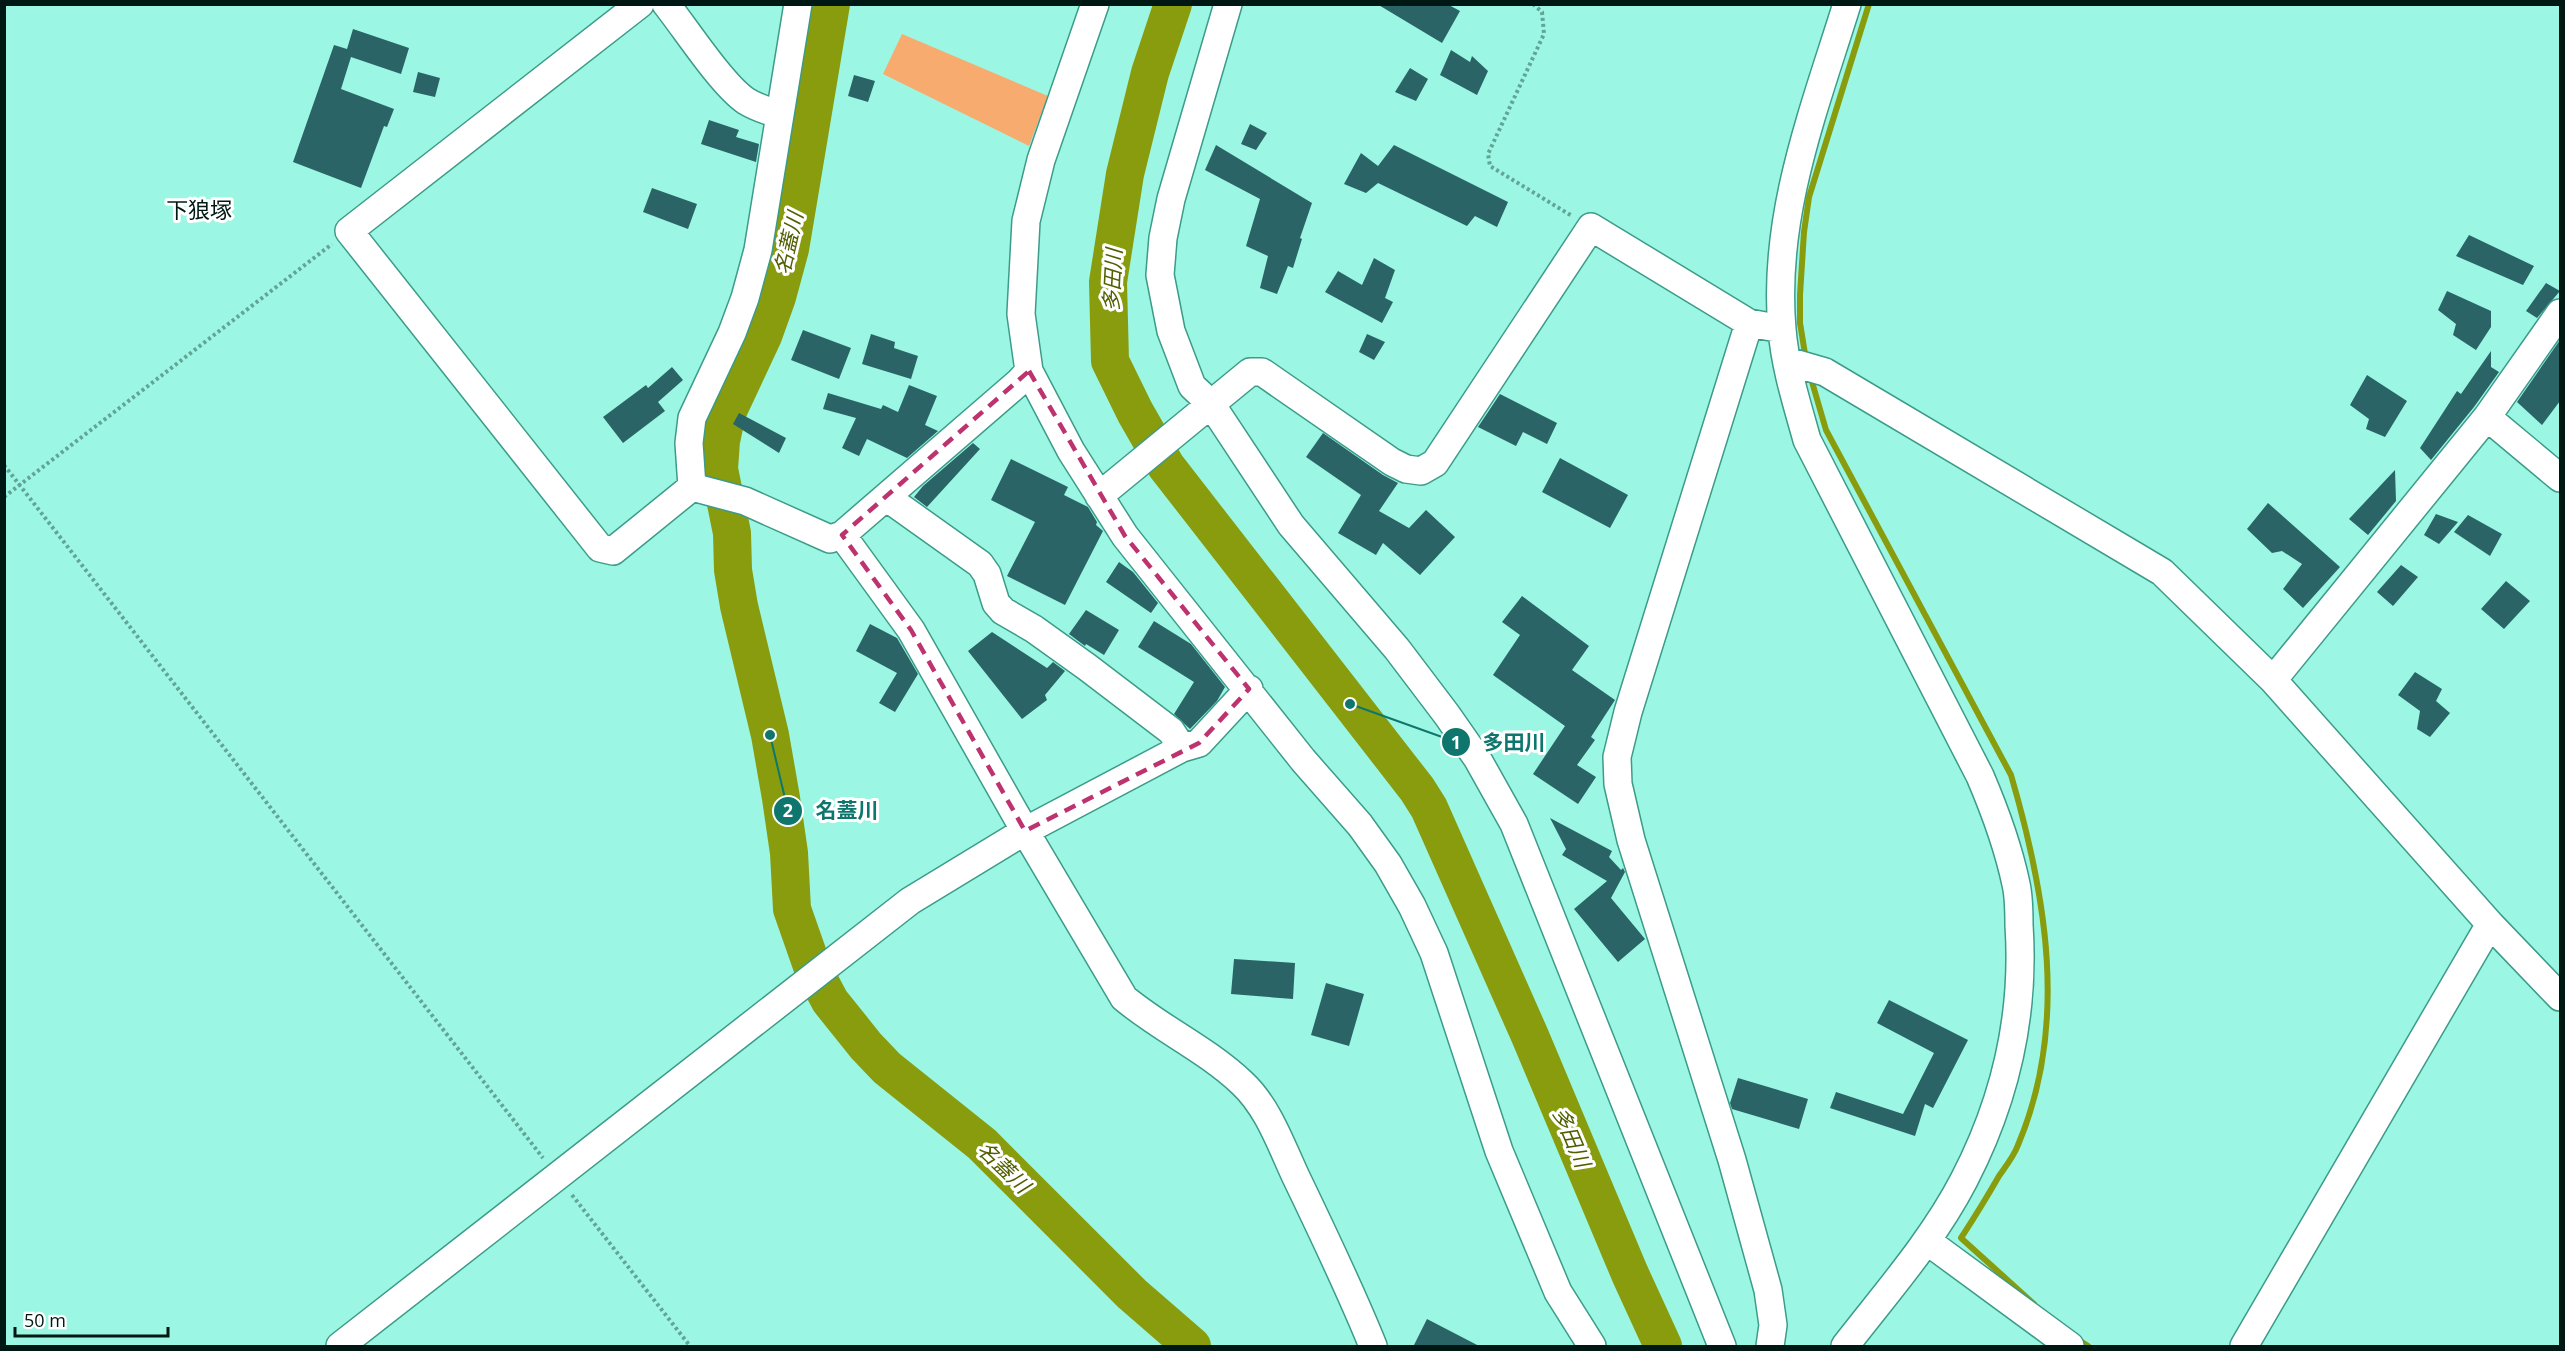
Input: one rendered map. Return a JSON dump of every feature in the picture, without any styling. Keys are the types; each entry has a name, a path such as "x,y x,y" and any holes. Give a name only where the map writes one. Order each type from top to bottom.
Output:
{"street":[{"path":"640,4 349,231 600,548 613,551 698,488"},
{"path":"666,4 730,86 745,100 761,109 780,115"},
{"path":"698,488 689,443 692,418 732,333 745,298 758,249 798,4"},
{"path":"1095,4 1041,160 1026,221 1021,314 1029,371 1071,451 1105,492 1125,536 1249,689 1303,760 1360,825 1388,864 1412,906 1434,953 1499,1151 1558,1292 1592,1347"},
{"path":"1228,4 1163,238 1160,275 1171,331 1192,386 1207,408 1291,525 1397,650 1447,715 1477,758 1515,824 1722,1347"},
{"path":"1847,4 1790,194 1782,262 1782,329 1800,365 1825,372 2162,572 2273,680 2490,924 2560,997"},
{"path":"1105,492 1250,372 1262,372 1392,462 1406,469 1421,471 1435,463 1591,227 1749,323 1782,329"},
{"path":"2273,680 2487,417 2560,314"},
{"path":"1749,323 1628,712 1617,757 1618,784 1631,840 1732,1160 1768,1290 1773,1324 1770,1347"},
{"path":"1800,365 1791,383 1807,440 1980,776 2004,833 2017,886 2021,982 2007,1072 1989,1128 1964,1181 1927,1241 1845,1347"},
{"path":"698,488 745,501 830,539 842,535 1029,371"},
{"path":"2487,417 2560,478"},
{"path":"886,497 980,564 987,574 996,603 1003,611 1069,654 1171,731 1182,748"},
{"path":"842,535 911,630 1024,831 1124,998 1142,1013 1209,1055 1244,1084 1267,1116 1352,1294 1373,1347"},
{"path":"340,1347 910,901 1024,831 1182,748 1198,743 1249,689"},
{"path":"2244,1347 2490,924"},
{"path":"1927,1241 2070,1347"}],"path":[{"path":"1533,4 1542,12 1544,34 1488,154 1490,166 1591,227"},
{"path":"4,496 349,231"},
{"path":"4,465 690,1347"}],"highlighted area":[{"path":"1029,371 1125,536 1249,689 1199,743 1025,831 911,630 842,535"}],"shaded area":[{"path":"902,34 1048,96 1029,146 883,74"}],"building":[{"path":"1377,4 1447,4 1460,11 1442,43"},
{"path":"353,29 409,48 401,74 351,57 341,89 394,109 387,127 384,126 361,188 293,162 334,45 347,49"},
{"path":"1451,50 1470,62 1472,56 1488,71 1477,95 1440,75"},
{"path":"1410,68 1428,79 1416,101 1395,92"},
{"path":"418,72 440,78 435,97 413,92"},
{"path":"854,75 875,81 868,102 848,96"},
{"path":"709,120 739,130 736,137 759,144 756,162 701,144"},
{"path":"1250,124 1267,133 1256,150 1241,144"},
{"path":"1216,145 1312,203 1293,268 1288,266 1277,294 1260,288 1268,256 1246,246 1260,199 1205,170"},
{"path":"1394,145 1508,202 1497,227 1475,216 1467,226 1378,183 1366,193 1344,184 1361,153 1378,166"},
{"path":"652,188 697,204 688,229 643,212"},
{"path":"2469,235 2534,266 2523,285 2456,256"},
{"path":"1374,258 1395,270 1385,298 1393,302 1382,323 1325,292 1338,271 1362,285"},
{"path":"2546,283 2560,291 2537,318 2526,311"},
{"path":"2447,291 2491,311 2491,327 2476,350 2453,335 2456,324 2438,310"},
{"path":"803,330 851,348 839,379 791,360"},
{"path":"871,334 895,342 894,348 918,356 911,379 862,364"},
{"path":"1367,334 1385,342 1374,360 1359,352"},
{"path":"2560,340 2560,401 2542,425 2517,402"},
{"path":"2491,351 2491,367 2499,372 2431,460 2420,448 2457,391 2461,394"},
{"path":"672,367 683,380 658,402 665,411 623,443 603,417 646,385 648,388"},
{"path":"2367,375 2407,401 2385,437 2366,429 2369,419 2350,405"},
{"path":"909,385 937,396 925,425 938,431 907,458 867,439 859,456 842,448 856,418 823,409 828,393 881,409 883,405 898,412"},
{"path":"1500,394 1557,423 1547,444 1523,432 1516,446 1478,427"},
{"path":"739,413 786,438 779,453 733,424"},
{"path":"1323,433 1398,483 1379,511 1409,528 1426,510 1455,537 1420,575 1383,543 1376,555 1338,533 1361,495 1306,457"},
{"path":"973,443 980,449 927,507 914,497 923,486"},
{"path":"1560,458 1628,495 1610,528 1542,492"},
{"path":"1011,459 1068,487 1064,495 1088,507 1097,522 1096,525 1103,531 1065,605 1007,576 1035,522 991,500"},
{"path":"2395,470 2396,501 2368,535 2349,519"},
{"path":"2268,503 2340,567 2303,608 2283,589 2302,564 2282,551 2272,553 2247,529"},
{"path":"2436,514 2458,522 2439,544 2424,535"},
{"path":"2468,515 2502,534 2490,556 2454,532"},
{"path":"1119,562 1133,572 1158,603 1151,613 1106,582"},
{"path":"2401,565 2418,577 2393,606 2377,592"},
{"path":"2506,581 2530,601 2504,629 2481,609"},
{"path":"1522,596 1589,646 1572,670 1615,700 1591,737 1595,740 1577,765 1596,777 1578,804 1533,774 1565,726 1493,675 1520,635 1502,622"},
{"path":"1086,610 1119,630 1104,655 1086,644 1085,646 1069,634"},
{"path":"1154,621 1191,644 1225,687 1217,701 1190,729 1174,714 1194,682 1138,647"},
{"path":"870,624 897,638 918,674 895,712 879,703 897,673 856,651"},
{"path":"992,632 1047,668 1053,662 1065,671 1045,695 1047,700 1022,719 968,651"},
{"path":"2415,672 2442,689 2436,701 2450,713 2430,737 2417,729 2420,711 2398,695"},
{"path":"1550,818 1612,851 1609,857 1625,872 1611,898 1645,939 1618,962 1574,909 1607,881 1562,855 1566,849"},
{"path":"1234,959 1295,963 1293,999 1231,994"},
{"path":"1326,983 1364,994 1349,1046 1311,1035"},
{"path":"1889,1000 1968,1040 1933,1108 1925,1104 1915,1136 1830,1108 1836,1092 1903,1114 1934,1053 1877,1023"},
{"path":"1738,1078 1808,1099 1799,1129 1732,1109 1730,1103"},
{"path":"1427,1319 1481,1347 1413,1347"}],"waterway":[{"name":"名蓋川","path":"831,4 790,249 777,297 763,336 727,413 721,441 719,469 732,533 733,570 739,606 770,735 781,798 789,853 792,909 813,969 830,1001 866,1046 887,1068 982,1144 1132,1294 1192,1346"},
{"name":"多田川","path":"1173,4 1150,73 1125,174 1108,282 1110,361 1135,412 1166,466 1417,789 1429,808 1663,1346"},
{"path":"1806,360 1800,323 1800,295 1809,197 1869,4"},
{"path":"1810,375 1826,430 2011,775 2023,820 2042,913 2047,960 2047,1007 2043,1053 2034,1100 2016,1149 1961,1238 2034,1304"},
{"path":"2077,1339 2088,1346"}],"place":[{"name":"多田川","path":"1350,704"},
{"name":"名蓋川","path":"770,735"}],"district":[{"name":"下狼塚","path":"199,209"}]}
